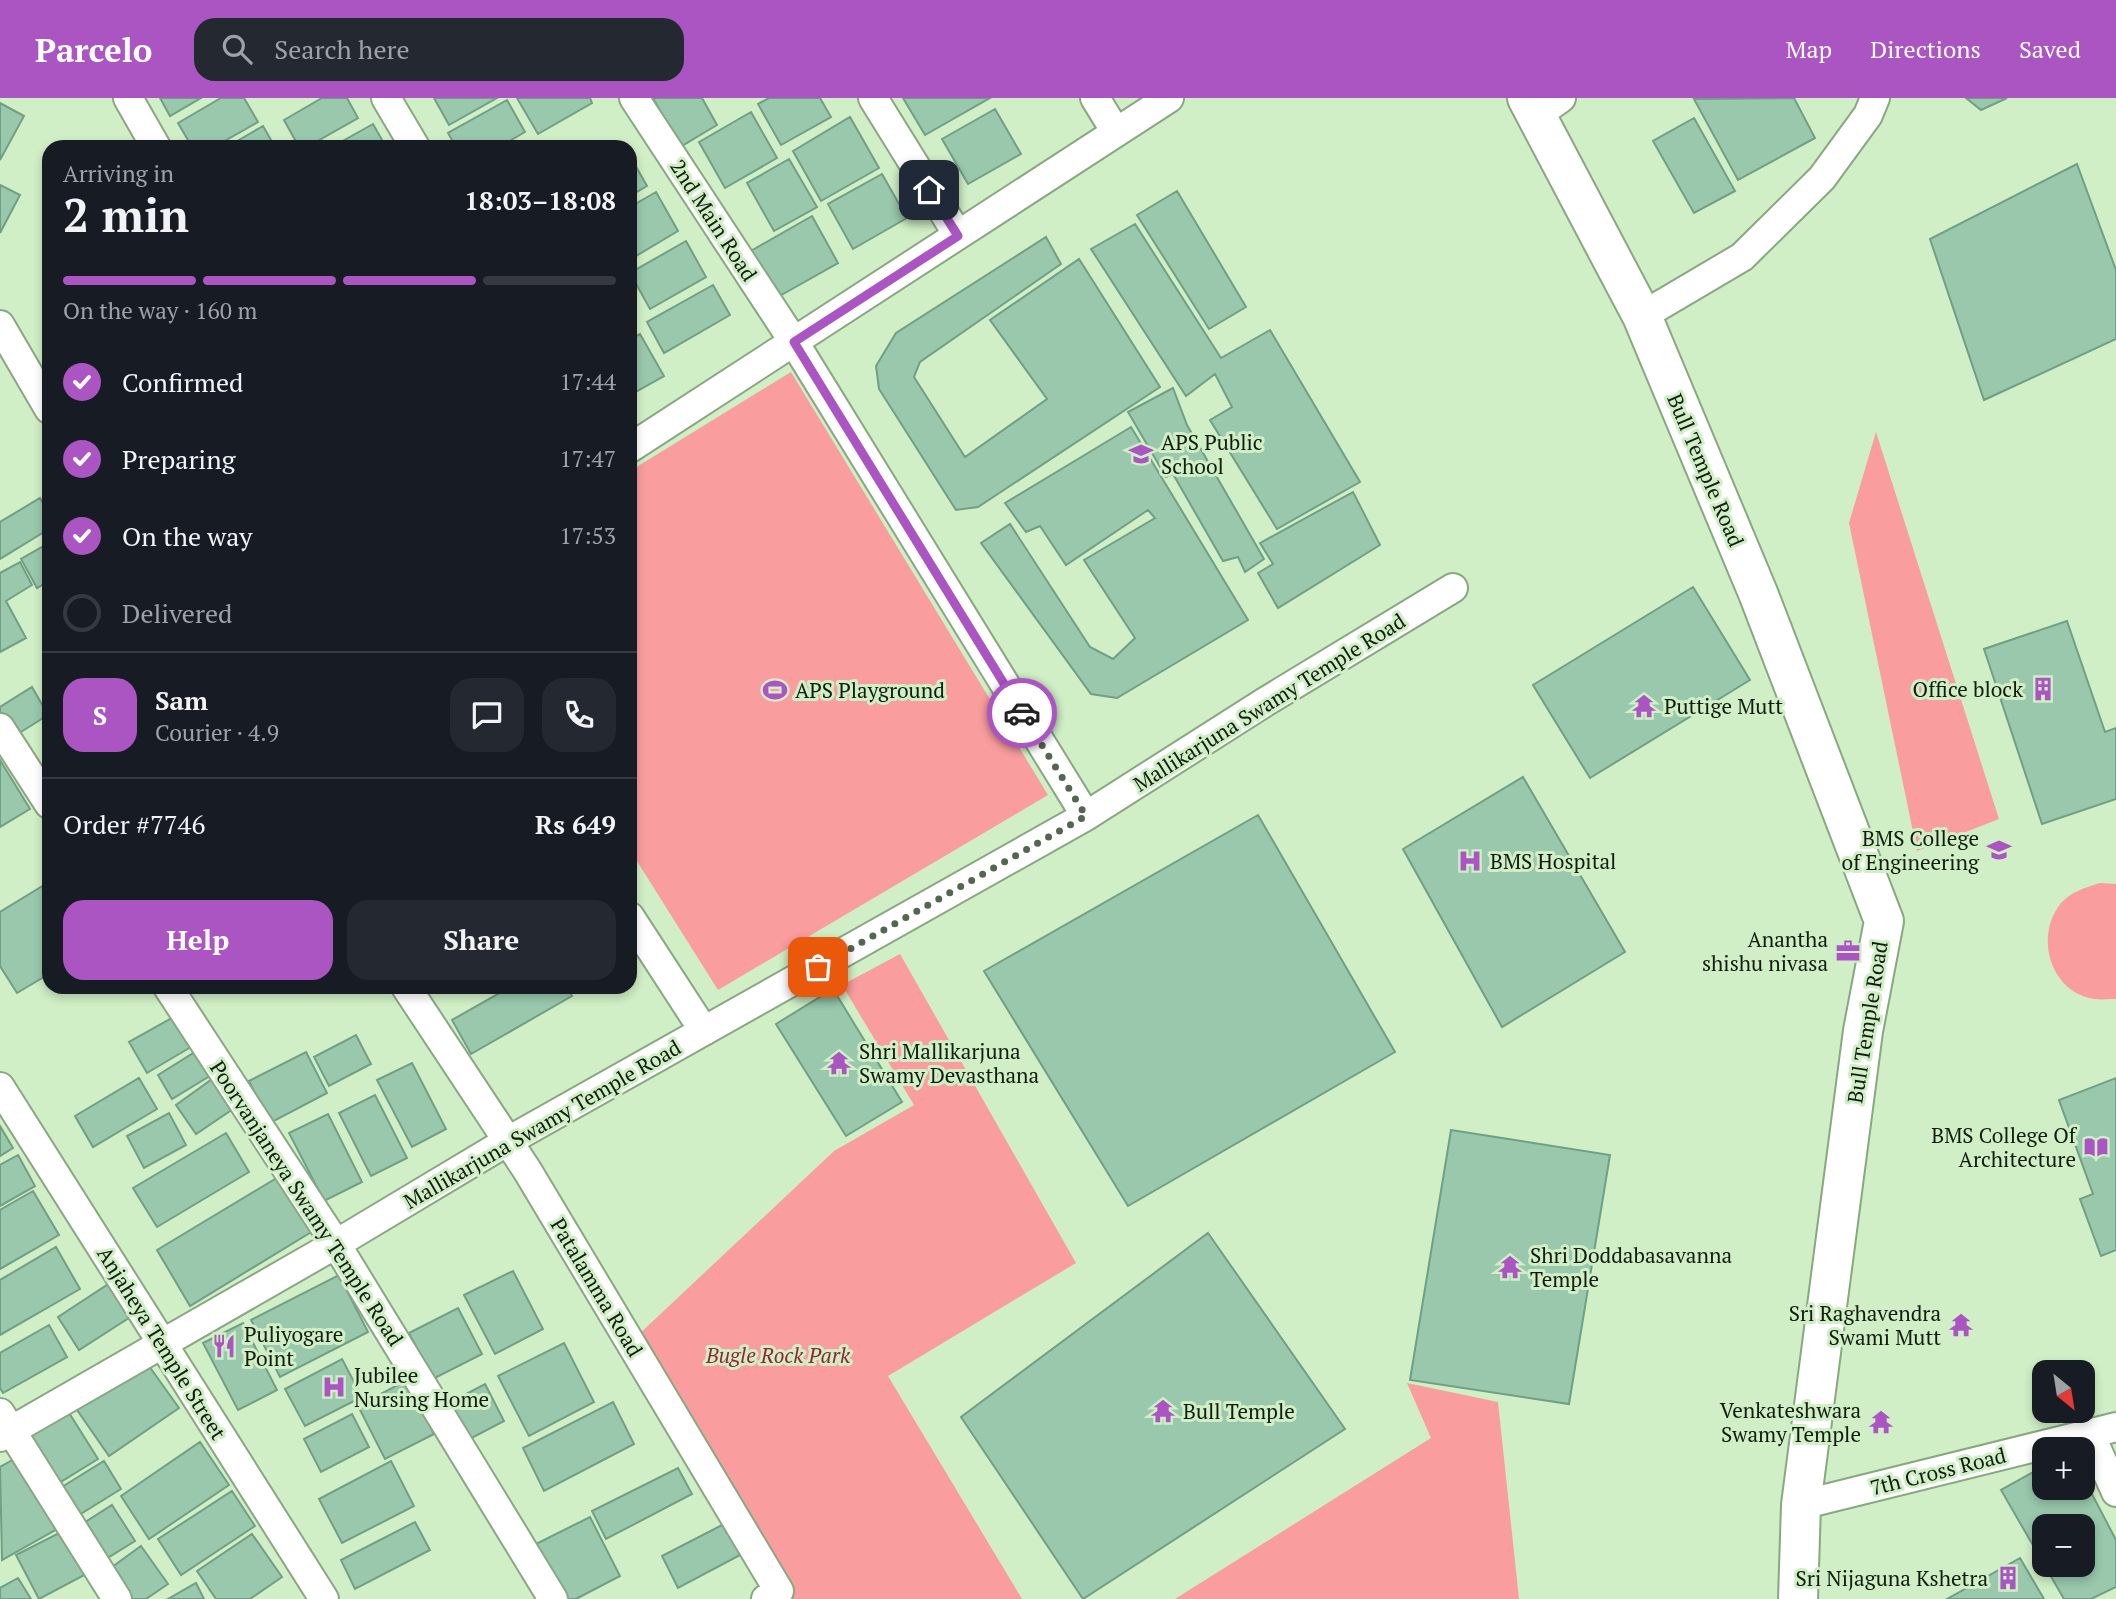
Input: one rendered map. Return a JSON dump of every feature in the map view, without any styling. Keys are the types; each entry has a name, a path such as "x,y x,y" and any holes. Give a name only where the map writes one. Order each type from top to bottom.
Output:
{"street":[{"path":"128,98 152,140"},
{"path":"386,98 411,140"},
{"name":"2nd Main Road","path":"634,98 794,342"},
{"path":"873,98 958,236"},
{"path":"1095,98 1116,132"},
{"path":"637,443 1169,98"},
{"path":"1642,316 1742,257 1822,178 1868,115 1875,98"},
{"name":"Bull Temple Road","path":"1541,104 1642,316 1758,593 1884,921 1863,1031 1801,1505 1798,1599"},
{"path":"0,325 42,397"},
{"path":"794,342 1086,816"},
{"name":"Mallikarjuna Swamy Temple Road","path":"4,1427 162,1343 508,1141 1086,816 1265,702 1453,588"},
{"path":"0,728 42,793"},
{"path":"637,928 704,1031"},
{"name":"Poorvanjaneya Swamy Temple Road","path":"173,994 335,1244 553,1599"},
{"name":"Patalamma Road","path":"411,994 508,1141 772,1595"},
{"name":"Anjaheya Temple Street","path":"0,1087 324,1599"},
{"path":"4,1427 117,1599"},
{"path":"2103,1430 2116,1492"},
{"name":"7th Cross Road","path":"1801,1505 2103,1430"}],"green space":[{"path":"791,372 1048,795 718,990 637,861 637,467"},
{"path":"1876,432 1999,819 1917,851 1849,523"},
{"path":"2100,883 2116,884 2116,999 2094,999 2066,986 2051,961 2048,946 2053,916 2061,903 2074,893"},
{"name":"Bugle Rock Park","path":"900,954 1076,1263 888,1376 1022,1599 780,1599 636,1337 834,1151 914,1105 842,985"},
{"path":"1407,1383 1498,1402 1519,1599 1175,1599 1431,1438"}],"building":[{"path":"160,98 201,98 170,116"},
{"path":"221,98 244,98 258,122 226,140 188,140 178,123"},
{"path":"322,98 347,98 358,118 319,140 295,140 284,120"},
{"path":"434,98 497,98 449,125"},
{"path":"517,98 590,98 592,103 538,134"},
{"path":"653,98 702,98 717,125 680,147"},
{"path":"769,98 820,98 831,117 781,145 758,104"},
{"path":"903,98 990,98 925,135"},
{"path":"1794,98 1815,138 1738,180 1694,99"},
{"path":"1966,98 2007,98 1981,110"},
{"path":"507,100 525,132 511,140 452,140 448,133"},
{"path":"0,103 24,116 0,160"},
{"path":"995,109 1021,154 968,184 942,139"},
{"path":"751,112 777,158 725,188 699,142"},
{"path":"850,117 879,168 821,201 793,151"},
{"path":"1694,118 1735,191 1694,213 1653,141"},
{"path":"373,124 382,140 344,140"},
{"path":"263,126 271,140 239,140"},
{"path":"789,159 817,207 774,231 747,183"},
{"path":"2077,164 2116,270 2116,339 1984,400 1930,239"},
{"path":"637,168 647,186 637,192"},
{"path":"882,174 907,218 853,249 828,204"},
{"path":"0,185 20,195 0,233"},
{"path":"1177,191 1246,307 1209,329 1137,215"},
{"path":"656,192 678,231 637,255 637,203"},
{"path":"812,216 838,263 776,298 749,252"},
{"path":"1135,224 1221,358 1270,330 1360,482 1277,529 1210,420 1232,407 1215,374 1186,396 1091,249"},
{"path":"1046,237 1061,264 920,362 914,377 965,457 1047,399 990,320 1079,259 1160,387 978,507 956,510 879,389 876,366 896,333"},
{"path":"686,241 706,277 650,309 637,286 637,269"},
{"path":"713,285 730,315 664,353 647,322"},
{"path":"640,334 664,376 637,391 637,336"},
{"path":"1173,388 1187,425 1264,559 1245,572 1238,557 1223,561 1173,474 1166,477 1128,412"},
{"path":"1131,427 1248,620 1117,698 1091,694 981,543 1010,524 1090,647 1113,659 1135,638 1084,560 1155,518 1148,510 1066,565 1040,526 1026,532 1005,503"},
{"path":"1353,492 1380,545 1278,608 1258,573 1273,564 1260,543"},
{"path":"40,498 42,502 42,533 0,559 0,522"},
{"path":"42,547 42,585 37,588 21,559"},
{"path":"20,562 32,585 6,601 26,638 0,652 0,573"},
{"path":"1693,587 1750,680 1590,778 1533,685"},
{"name":"Office block","path":"2067,621 2105,732 2116,728 2116,799 2042,824 1984,649"},
{"path":"32,687 42,704 42,719 13,737 0,717 0,707"},
{"path":"0,760 30,809 0,827"},
{"path":"1523,777 1625,952 1502,1027 1403,849"},
{"path":"1258,815 1395,1052 1128,1206 984,971"},
{"path":"42,886 42,978 17,993 0,966 0,912"},
{"name":"Shri Mallikarjuna Swamy Devasthana","path":"833,989 902,1102 846,1136 776,1024"},
{"path":"498,994 572,996 471,1054 452,1020"},
{"path":"179,1014 196,1044 147,1073 129,1042"},
{"path":"356,1035 371,1064 329,1086 314,1057"},
{"path":"203,1047 218,1071 172,1099 158,1075"},
{"path":"306,1052 327,1093 270,1123 249,1081"},
{"path":"412,1063 446,1129 412,1147 377,1080"},
{"path":"215,1077 236,1107 196,1134 176,1105"},
{"path":"139,1078 157,1109 93,1147 75,1116"},
{"name":"BMS College Of Architecture","path":"2116,1078 2116,1250 2101,1256 2080,1199 2093,1194 2059,1100"},
{"path":"375,1095 407,1158 371,1176 339,1113"},
{"path":"169,1113 186,1145 144,1168 127,1136"},
{"path":"328,1114 362,1182 324,1201 289,1133"},
{"path":"0,1126 13,1148 0,1156"},
{"name":"Shri Doddabasavanna Temple","path":"1451,1130 1610,1155 1569,1404 1410,1380"},
{"path":"226,1133 249,1172 157,1227 133,1188"},
{"path":"18,1155 35,1186 0,1206 0,1165"},
{"path":"280,1176 313,1231 190,1306 157,1250"},
{"path":"33,1191 59,1235 0,1269 0,1210"},
{"path":"1208,1233 1345,1429 1083,1599 961,1417"},
{"path":"56,1247 80,1289 0,1335 0,1280"},
{"path":"513,1271 543,1329 495,1354 464,1295"},
{"path":"339,1275 368,1332 280,1377 251,1320"},
{"path":"110,1283 132,1316 79,1350 58,1317"},
{"path":"458,1308 482,1354 433,1379 409,1333"},
{"path":"243,1323 277,1390 238,1410 203,1343"},
{"path":"49,1325 67,1357 3,1393 0,1388 0,1353"},
{"path":"564,1343 594,1402 529,1436 498,1376"},
{"path":"144,1359 179,1408 109,1456 75,1407"},
{"path":"342,1359 362,1397 305,1426 285,1389"},
{"path":"407,1380 434,1434 385,1459 358,1406"},
{"path":"485,1384 504,1421 466,1441 447,1404"},
{"path":"613,1402 634,1444 544,1491 523,1448"},
{"path":"66,1408 98,1459 54,1486 23,1435"},
{"path":"352,1414 369,1447 321,1472 304,1439"},
{"path":"200,1442 229,1485 149,1539 121,1496"},
{"path":"16,1458 57,1529 2,1560 0,1467"},
{"path":"104,1461 121,1489 74,1518 57,1490"},
{"path":"391,1461 414,1506 342,1543 319,1499"},
{"path":"678,1468 692,1494 606,1539 592,1511"},
{"path":"2032,1473 2032,1500 2095,1500 2116,1540 2116,1587 2091,1599 2064,1599 2051,1577 2095,1577 2095,1514 2032,1514 2032,1544 2001,1490"},
{"path":"232,1491 255,1526 181,1575 158,1539"},
{"path":"112,1505 135,1541 101,1562 79,1526"},
{"path":"590,1517 620,1576 576,1599 562,1599 534,1545"},
{"path":"415,1522 430,1550 355,1589 341,1560"},
{"path":"724,1524 740,1555 678,1588 662,1556"},
{"path":"65,1530 88,1573 39,1599 16,1555"},
{"path":"252,1534 282,1577 250,1599 216,1599 197,1571"},
{"path":"141,1546 168,1584 146,1599 128,1599 108,1570"},
{"name":"Sri Nijaguna Kshetra","path":"2020,1558 2044,1599 1947,1599"},
{"path":"18,1578 31,1599 0,1599 0,1588"},
{"path":"196,1583 204,1599 168,1599"}],"way so far":[{"path":"818,967 1086,816 1022,713"}],"place":[{"name":"APS Public School","path":"1141,454"},
{"name":"Office block","path":"2043,689"},
{"name":"APS Playground","path":"775,690"},
{"name":"Puttige Mutt","path":"1644,706"},
{"name":"BMS College of Engineering","path":"1999,850"},
{"name":"BMS Hospital","path":"1470,861"},
{"name":"Anantha shishu nivasa","path":"1848,951"},
{"name":"Shri Mallikarjuna Swamy Devasthana","path":"839,1063"},
{"name":"BMS College Of Architecture","path":"2096,1147"},
{"name":"Shri Doddabasavanna Temple","path":"1510,1267"},
{"name":"Sri Raghavendra Swami Mutt","path":"1961,1325"},
{"name":"Puliyogare Point","path":"224,1346"},
{"name":"Jubilee Nursing Home","path":"334,1387"},
{"name":"Bull Temple","path":"1163,1411"},
{"name":"Venkateshwara Swamy Temple","path":"1881,1422"},
{"name":"Sri Nijaguna Kshetra","path":"2008,1578"}],"route":[{"path":"929,190 958,236 794,342 1022,713"}]}
